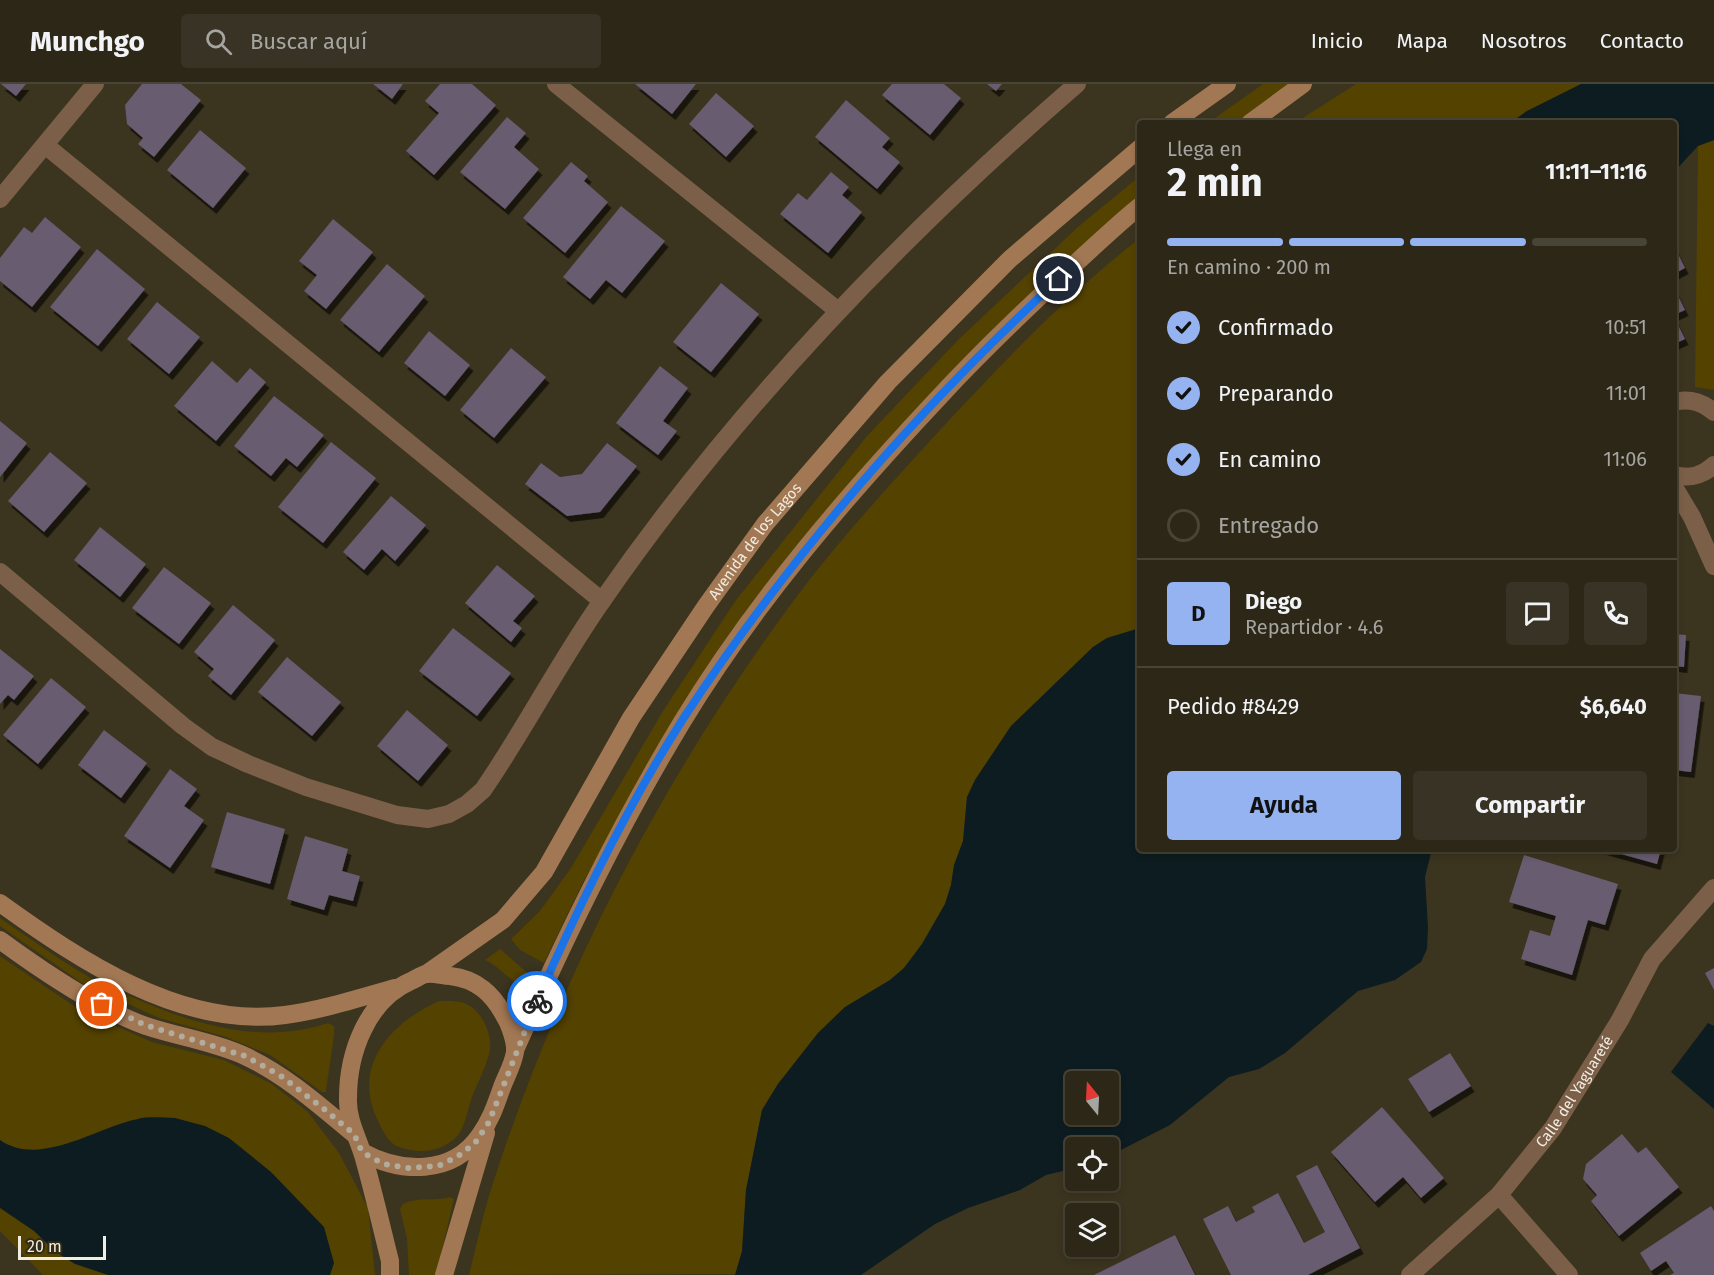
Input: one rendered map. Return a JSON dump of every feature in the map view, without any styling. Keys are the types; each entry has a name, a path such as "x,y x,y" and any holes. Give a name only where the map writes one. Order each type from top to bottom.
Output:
{"street":[{"path":"0,200 95,84"},
{"path":"556,84 837,310"},
{"path":"0,572 212,747 306,787 397,815 428,819 449,814 467,804 483,790 602,601 686,488 837,310 961,187 1077,84"},
{"path":"1176,120 1227,84"},
{"path":"1254,120 1304,84"},
{"path":"45,145 602,601"},
{"name":"Avenida de los Lagos","path":"426,974 502,920 544,872 631,718 706,606 765,524 880,391 1010,259 1137,151"},
{"path":"444,1275 489,1122 515,1050 567,933 617,834 682,721 748,626 824,527 899,440 992,341 1137,209"},
{"path":"1677,402 1695,401 1714,412"},
{"path":"1677,475 1689,477 1701,474 1714,465"},
{"path":"1677,492 1692,517 1714,566"},
{"name":"Calle del Yaguareté","path":"1410,1275 1499,1195 1553,1128 1584,1081 1652,959 1714,888"},
{"path":"0,903 85,962 126,983 185,1004 233,1016 284,1016 326,1008 395,988 426,974 459,977 481,986 496,1001 508,1022 515,1050"},
{"path":"0,940 53,976 145,1025 245,1056 272,1071 354,1134"},
{"path":"390,1275 390,1261 362,1152 354,1134 347,1101 349,1070 356,1044 370,1017 395,988"},
{"path":"362,1152 383,1164 409,1168 438,1166 457,1157 475,1143 489,1122"},
{"path":"1499,1195 1569,1275"}],"shaded area":[{"path":"1263,84 1291,84 1241,120 1212,120"},
{"path":"1356,84 1581,84 1527,111 1514,120 1300,120"},
{"path":"1581,84 1714,84 1714,140 1698,146 1677,169 1677,120 1514,120 1527,111"},
{"path":"1714,140 1714,390 1695,387 1698,146"},
{"path":"1137,178 1137,201 968,354 879,449 748,612 674,723 583,882 544,963 520,950 511,939 540,911 571,868 663,711 736,600 867,436 958,340 1079,226"},
{"path":"1137,240 1137,629 1107,638 1093,647 1011,726 975,780 967,797 963,841 954,865 951,885 945,904 922,944 904,968 890,980 845,1007 818,1033 778,1084 762,1110 746,1190 742,1251 736,1274 469,1275 491,1189 521,1103 582,957 616,886 654,817 736,682 818,570 899,475 1012,354"},
{"path":"1137,629 1137,852 1431,852 1425,877 1427,949 1421,962 1395,980 1358,991 1285,1053 1259,1069 1229,1077 1170,1125 1119,1151 1119,1137 1065,1137 1065,1170 1046,1175 1020,1190 968,1208 935,1224 861,1275 735,1275 742,1251 746,1190 762,1110 778,1084 818,1033 845,1007 890,980 904,968 922,944 945,904 951,885 954,865 963,841 967,797 975,780 1011,726 1093,647 1107,638"},
{"path":"0,918 89,977 174,1014 199,1022 250,1032 302,1030 328,1023 334,1026 326,1092 322,1092 270,1055 226,1037 159,1018 82,983 0,926"},
{"path":"500,949 536,980 530,988 520,986 485,960"},
{"path":"0,956 80,1010 152,1042 224,1060 272,1084 308,1112 339,1153 368,1208 375,1275 43,1275 0,1231"},
{"path":"439,1001 467,1004 475,1010 486,1025 490,1038 490,1050 458,1135 438,1149 414,1151 399,1147 387,1137 371,1103 369,1083 372,1066 380,1049 391,1035 405,1021"},
{"path":"1708,1023 1714,1026 1714,1109 1671,1072"},
{"path":"175,1118 205,1126 229,1138 271,1172 324,1227 334,1263 330,1275 108,1275 75,1264 56,1252 34,1231 0,1208 0,1140 16,1147 33,1150 50,1148 138,1119"},
{"path":"450,1197 454,1199 436,1275 409,1275 407,1239 400,1209 402,1205 412,1201"}],"building":[{"path":"1,84 26,84 16,96"},
{"path":"142,84 181,84 201,100 154,157 138,144 143,138 127,124 125,105"},
{"path":"373,84 403,84 392,99"},
{"path":"440,84 472,84 496,105 434,175 406,151 439,113 425,101"},
{"path":"635,84 696,84 672,114"},
{"path":"892,84 944,84 961,98 930,135 882,95"},
{"path":"987,84 1002,84 996,91"},
{"path":"716,93 754,126 726,157 689,124"},
{"path":"846,100 890,138 882,147 900,162 877,189 815,137"},
{"path":"507,117 526,133 514,147 539,169 505,209 460,172"},
{"path":"200,130 246,168 213,208 167,170"},
{"path":"571,162 588,176 584,181 608,202 565,253 523,218"},
{"path":"831,172 849,187 842,195 862,212 828,253 780,214 798,193 807,200"},
{"path":"621,206 665,241 622,293 606,280 590,299 563,277"},
{"path":"45,217 81,247 32,307 0,281 0,258 24,227 32,233"},
{"path":"333,219 373,252 326,309 304,291 317,275 299,261"},
{"path":"97,249 145,289 98,346 50,307"},
{"path":"1677,252 1685,268 1677,272"},
{"path":"387,264 425,296 379,352 340,320"},
{"path":"721,283 759,314 711,372 673,342"},
{"path":"1677,294 1685,310 1677,314"},
{"path":"157,302 200,337 169,374 127,339"},
{"path":"1677,323 1685,339 1677,343"},
{"path":"429,331 470,365 445,396 404,363"},
{"path":"511,348 546,377 494,438 460,410"},
{"path":"212,361 237,383 250,368 266,382 216,441 174,406"},
{"path":"660,366 688,388 663,421 677,431 658,455 616,423"},
{"path":"274,396 324,435 297,467 286,458 271,476 234,446"},
{"path":"0,421 27,443 0,477"},
{"path":"331,442 376,478 323,543 278,507"},
{"path":"607,443 637,466 600,512 567,516 525,484 541,463 560,477 582,474"},
{"path":"50,452 87,483 44,532 8,501"},
{"path":"391,496 426,525 395,561 382,549 364,570 343,552"},
{"path":"100,527 146,564 120,597 74,560"},
{"path":"497,565 535,596 513,621 522,628 511,642 465,603"},
{"path":"164,567 211,603 179,644 132,608"},
{"path":"233,605 275,640 231,695 208,676 214,669 194,652"},
{"path":"453,628 511,673 477,716 419,671"},
{"path":"1677,634 1686,635 1684,667 1677,666"},
{"path":"0,649 34,676 14,700 8,695 0,704"},
{"path":"287,657 341,702 312,736 258,692"},
{"path":"51,678 86,707 38,764 3,735"},
{"path":"1677,693 1701,696 1691,772 1677,770"},
{"path":"407,710 448,745 418,781 377,746"},
{"path":"104,730 147,763 121,798 78,765"},
{"path":"170,769 197,789 184,806 204,820 170,868 124,836"},
{"path":"227,812 285,829 270,884 211,867"},
{"path":"305,836 348,849 342,871 360,876 353,901 329,895 324,910 287,899"},
{"path":"1614,852 1660,852 1657,864"},
{"path":"1524,855 1618,884 1605,925 1588,920 1572,975 1521,959 1530,930 1550,936 1556,916 1509,902"},
{"path":"1714,968 1714,990 1705,973"},
{"path":"1450,1053 1471,1086 1429,1112 1408,1079"},
{"path":"1382,1107 1444,1178 1421,1198 1403,1177 1375,1202 1331,1152"},
{"path":"1622,1134 1638,1153 1646,1147 1679,1187 1619,1236 1591,1201 1597,1195 1583,1179 1586,1164"},
{"path":"1317,1165 1360,1248 1308,1275 1231,1275 1203,1219 1228,1206 1236,1222 1255,1212 1252,1207 1278,1193 1304,1243 1325,1232 1296,1176"},
{"path":"1711,1206 1714,1211 1714,1275 1670,1275 1674,1273 1666,1261 1651,1271 1640,1253"},
{"path":"1175,1235 1195,1275 1094,1275"}],"way so far":[{"path":"102,1004 145,1025 245,1056 281,1076 324,1109 354,1134 362,1152 383,1164 409,1168 438,1166 457,1157 475,1143 489,1122 515,1050 537,1001"}],"route":[{"path":"537,1001 567,933 617,834 682,721 748,626 824,527 899,440 992,341 1059,279"}]}
